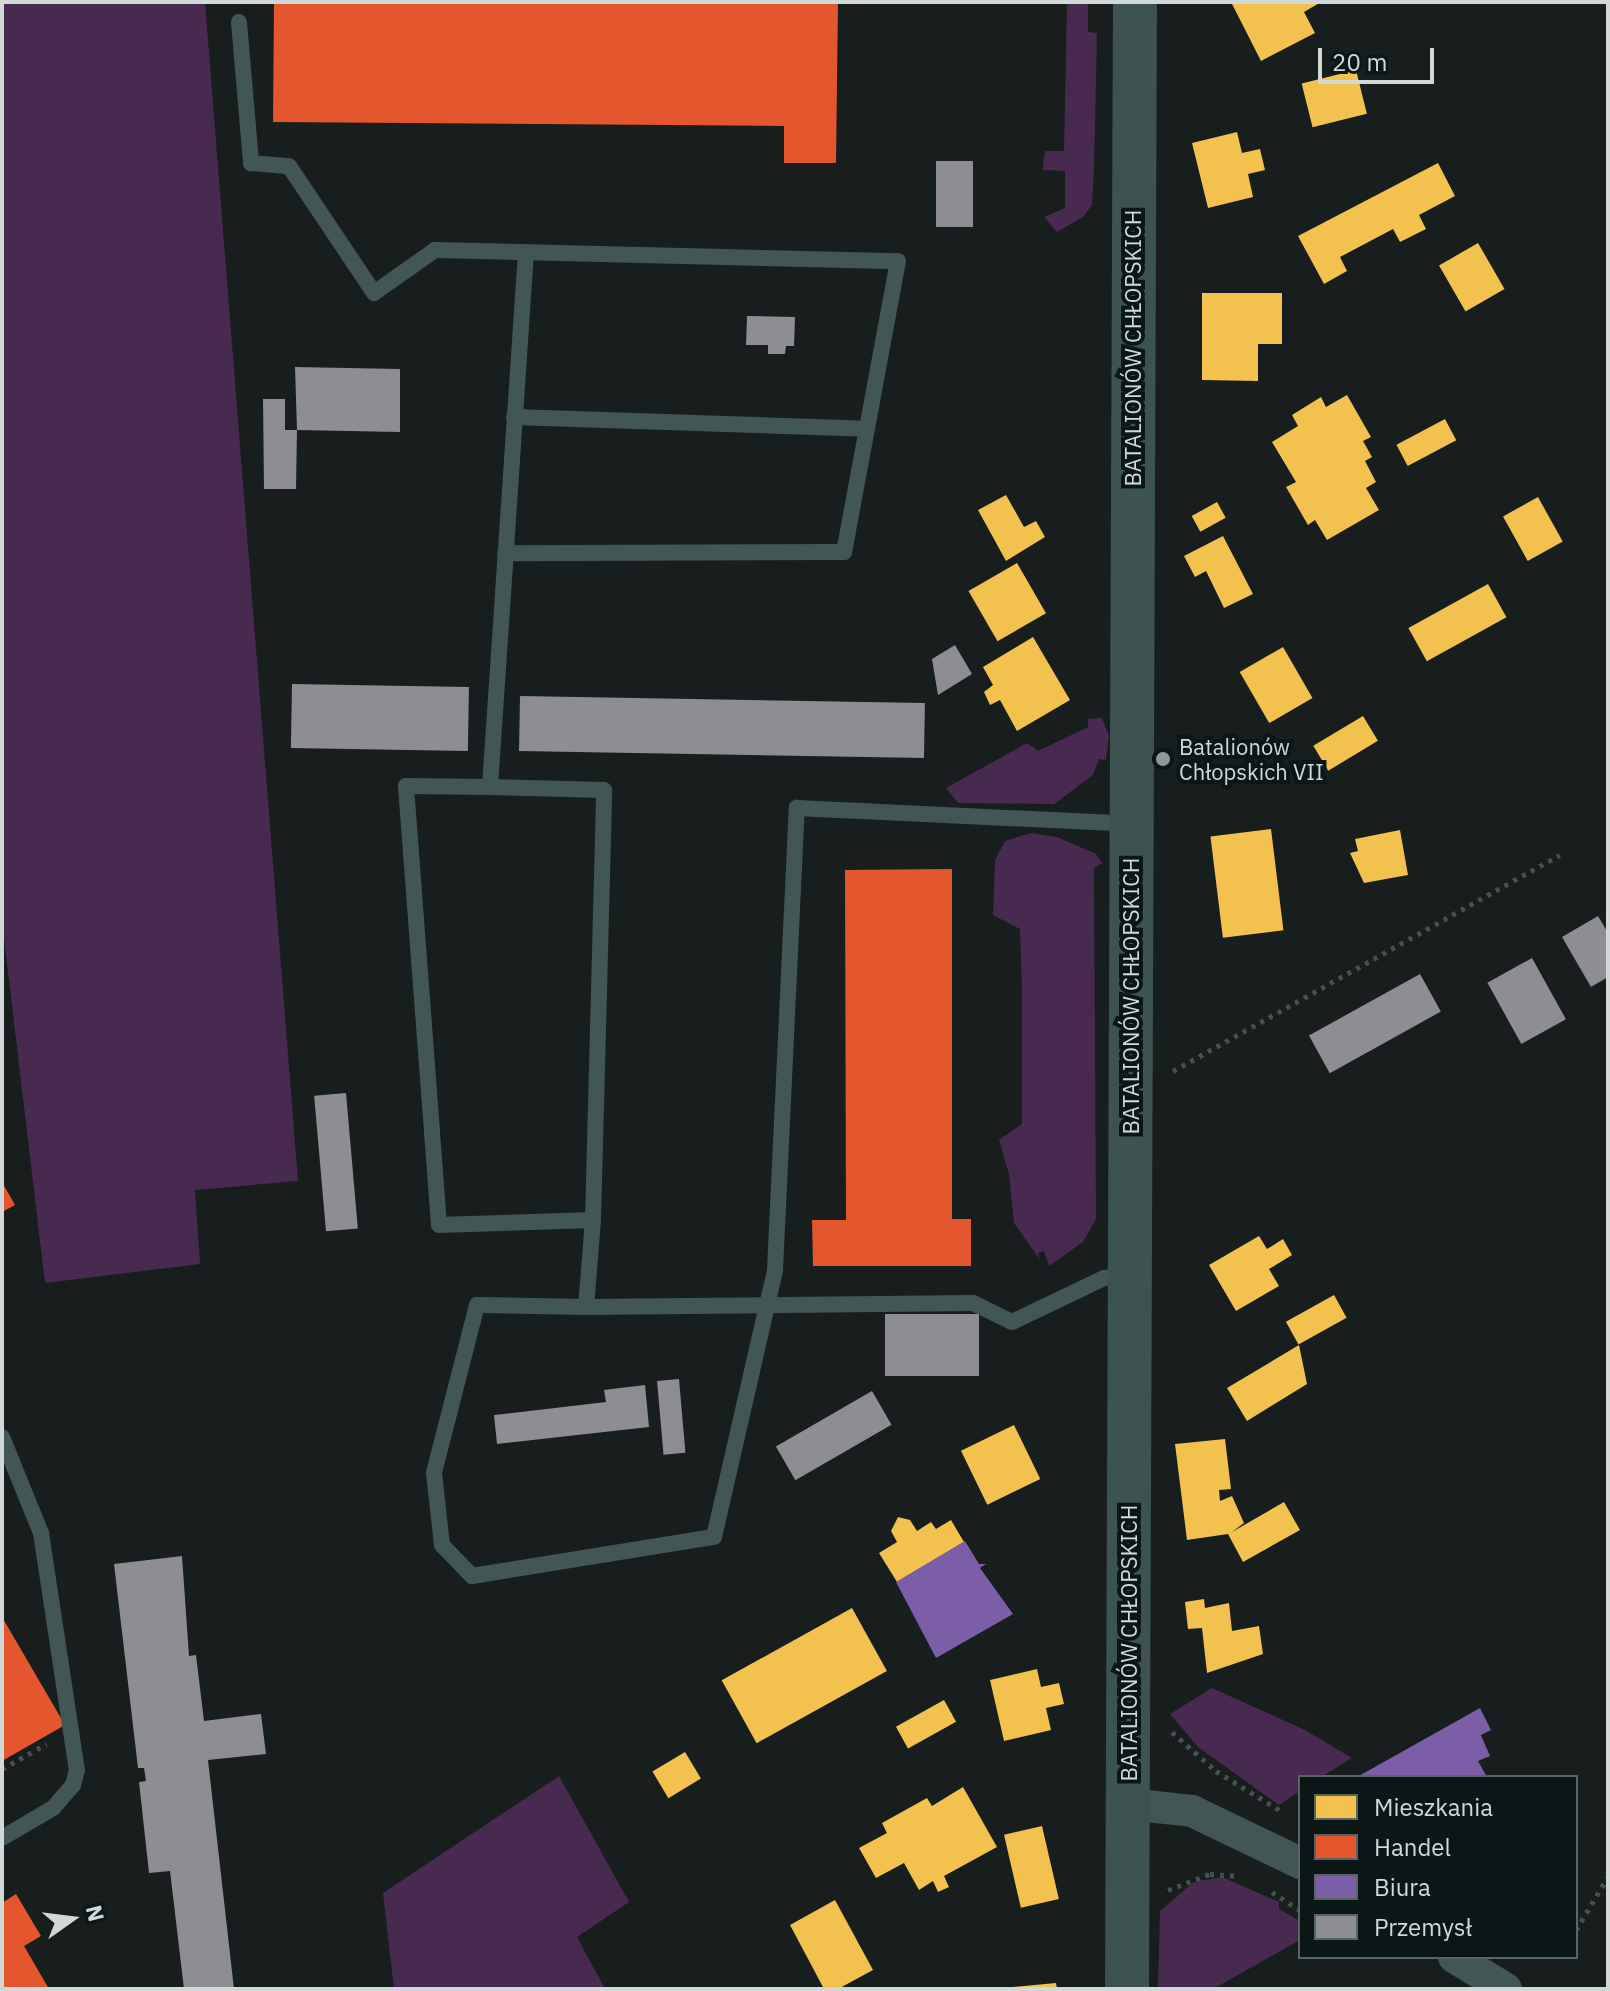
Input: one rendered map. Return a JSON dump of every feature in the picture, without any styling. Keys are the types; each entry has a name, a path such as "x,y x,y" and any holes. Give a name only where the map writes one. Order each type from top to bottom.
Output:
{"street":[{"name":"BATALIONÓW CHŁOPSKICH","path":"1127,1989 1135,2"},
{"path":"1128,1804 1192,1811 1298,1862"},
{"path":"1457,1959 1506,1989"}],"lane":[{"path":"239,22 251,163 289,166 374,293 435,250 898,261 844,552 505,553"},
{"path":"490,787 526,252"},
{"path":"514,417 867,429"},
{"path":"586,1307 593,1220 604,790 406,786 439,1225 593,1220"},
{"path":"1130,1274 1104,1278 1012,1322 973,1303 770,1305 586,1307 477,1305 434,1473 442,1545 472,1576 714,1537 770,1305 797,808 1131,824"},
{"path":"2,1437 41,1533 74,1728 73,1785 53,1808 2,1838"}],"path":[{"path":"1130,1098 1560,855"},
{"path":"2,1769 74,1728"},
{"path":"1157,1900 1179,1884 1210,1874 1251,1880"},
{"path":"1578,1927 1608,1877"},
{"path":"1259,1883 1298,1909"}],"shaded area":[{"path":"2,2 205,2 298,1181 195,1190 200,1264 45,1283 2,921"},
{"path":"1067,2 1088,3 1088,32 1097,33 1094,171 1092,205 1083,217 1057,232 1044,217 1065,208 1065,171 1043,170 1046,151 1064,151"},
{"path":"1102,718 1109,736 1106,760 1099,759 1093,775 1054,804 958,803 946,788 1027,743 1038,751 1088,727 1088,719"},
{"path":"1031,833 1057,837 1096,854 1102,863 1094,868 1096,1219 1083,1242 1049,1266 1044,1251 1038,1253 1040,1260 1014,1223 1009,1174 999,1140 1022,1124 1022,990 1020,929 993,915 995,860 1005,841"},
{"path":"1212,1688 1305,1730 1352,1758 1324,1775 1298,1775 1298,1792 1279,1805 1198,1747 1170,1714"},
{"path":"559,1776 629,1902 577,1937 605,1989 394,1989 383,1893"},
{"path":"1222,1877 1279,1902 1279,1909 1298,1920 1298,1941 1213,1989 1158,1989 1160,1911 1194,1882"}],"building: Mieszkania":[{"path":"1231,2 1321,2 1304,12 1315,33 1261,61"},
{"path":"1356,70 1367,114 1313,127 1302,84"},
{"path":"1237,132 1242,153 1260,149 1265,170 1248,174 1253,197 1208,208 1192,143"},
{"path":"1438,163 1455,196 1419,215 1426,229 1400,242 1393,229 1340,257 1347,271 1324,284 1298,236"},
{"path":"1478,243 1504,289 1466,311 1439,266"},
{"path":"1202,293 1282,293 1282,344 1258,344 1258,381 1202,380"},
{"path":"1347,395 1371,437 1363,441 1372,457 1365,461 1376,482 1366,488 1379,510 1327,540 1315,520 1308,525 1286,487 1296,482 1272,442 1298,426 1292,415 1321,397 1326,407"},
{"path":"1445,419 1456,440 1408,466 1396,445"},
{"path":"1006,495 1024,527 1036,521 1045,537 1006,561 978,510"},
{"path":"1538,497 1563,542 1528,561 1503,516"},
{"path":"1217,502 1226,518 1200,532 1192,516"},
{"path":"1223,536 1253,594 1224,608 1206,571 1195,577 1184,556"},
{"path":"1017,563 1046,613 998,641 969,591"},
{"path":"1488,584 1506,617 1427,661 1408,628"},
{"path":"1033,637 1070,700 1017,731 1000,700 990,705 984,692 993,685 983,667"},
{"path":"1283,647 1312,698 1269,723 1240,672"},
{"path":"1363,716 1378,741 1328,771 1313,746"},
{"path":"1271,829 1283,930 1223,938 1210,836"},
{"path":"1400,830 1408,875 1364,883 1350,853 1358,851 1355,839"},
{"path":"1259,1236 1267,1249 1283,1239 1292,1255 1269,1269 1279,1286 1236,1311 1209,1265"},
{"path":"1334,1295 1347,1318 1299,1344 1286,1322"},
{"path":"1299,1345 1307,1384 1247,1421 1227,1388"},
{"path":"1014,1425 1040,1479 987,1505 961,1451"},
{"path":"1225,1439 1231,1489 1219,1490 1220,1501 1232,1496 1244,1523 1232,1532 1284,1502 1300,1530 1243,1562 1228,1534 1187,1540 1175,1444"},
{"path":"898,1517 910,1520 917,1531 931,1522 936,1529 951,1520 964,1542 897,1582 879,1553 897,1542 891,1531"},
{"path":"1204,1599 1205,1608 1229,1603 1232,1631 1259,1626 1263,1654 1207,1673 1202,1628 1188,1629 1185,1602"},
{"path":"852,1608 887,1671 757,1743 722,1680"},
{"path":"1037,1669 1041,1687 1059,1683 1064,1704 1046,1708 1051,1730 1004,1741 990,1680"},
{"path":"944,1700 956,1722 908,1749 896,1727"},
{"path":"685,1752 701,1779 668,1798 652,1772"},
{"path":"963,1787 997,1847 944,1876 949,1887 938,1892 933,1881 919,1890 904,1863 876,1878 859,1848 887,1833 882,1823 927,1798 932,1806"},
{"path":"1042,1826 1059,1899 1021,1908 1004,1835"},
{"path":"835,1900 873,1970 838,1989 824,1989 790,1925"},
{"path":"1056,1983 1057,1989 1013,1989 1013,1987"}],"building: Handel":[{"path":"274,2 838,2 836,163 784,163 784,126 273,122"},
{"path":"952,869 952,1219 971,1219 971,1266 813,1266 812,1220 846,1220 845,870"},
{"path":"2,1182 15,1205 2,1212"},
{"path":"2,1617 65,1725 2,1761"},
{"path":"16,1894 41,1936 24,1946 49,1989 2,1989 2,1903"}],"building: Biura":[{"path":"965,1541 979,1564 986,1564 980,1568 1013,1614 936,1658 896,1582"},
{"path":"1480,1708 1491,1730 1481,1735 1490,1756 1478,1761 1486,1775 1361,1775"}],"building: Przemysł":[{"path":"936,161 973,161 973,227 936,227"},
{"path":"747,316 795,317 794,346 786,346 785,354 768,354 768,345 746,345"},
{"path":"295,367 400,369 400,432 297,430"},
{"path":"263,399 285,399 285,430 297,430 296,489 264,489"},
{"path":"955,645 972,674 938,695 932,659"},
{"path":"292,684 469,687 468,751 291,748"},
{"path":"520,696 925,703 924,758 519,751"},
{"path":"1598,916 1608,933 1608,977 1591,987 1562,937"},
{"path":"1532,958 1566,1019 1521,1044 1487,983"},
{"path":"1420,974 1441,1012 1330,1073 1309,1036"},
{"path":"346,1093 358,1228 326,1231 314,1096"},
{"path":"885,1314 979,1314 979,1376 885,1376"},
{"path":"679,1379 685,1453 664,1455 657,1381"},
{"path":"645,1385 649,1427 497,1444 494,1415 606,1402 604,1390"},
{"path":"872,1391 892,1425 795,1480 776,1446"},
{"path":"182,1556 189,1656 196,1655 204,1721 261,1714 266,1754 208,1760 234,1989 184,1989 170,1871 149,1873 139,1782 146,1781 144,1768 138,1768 114,1564"}],"place":[{"name":"Batalionów Chłopskich VII","path":"1163,759"}]}
